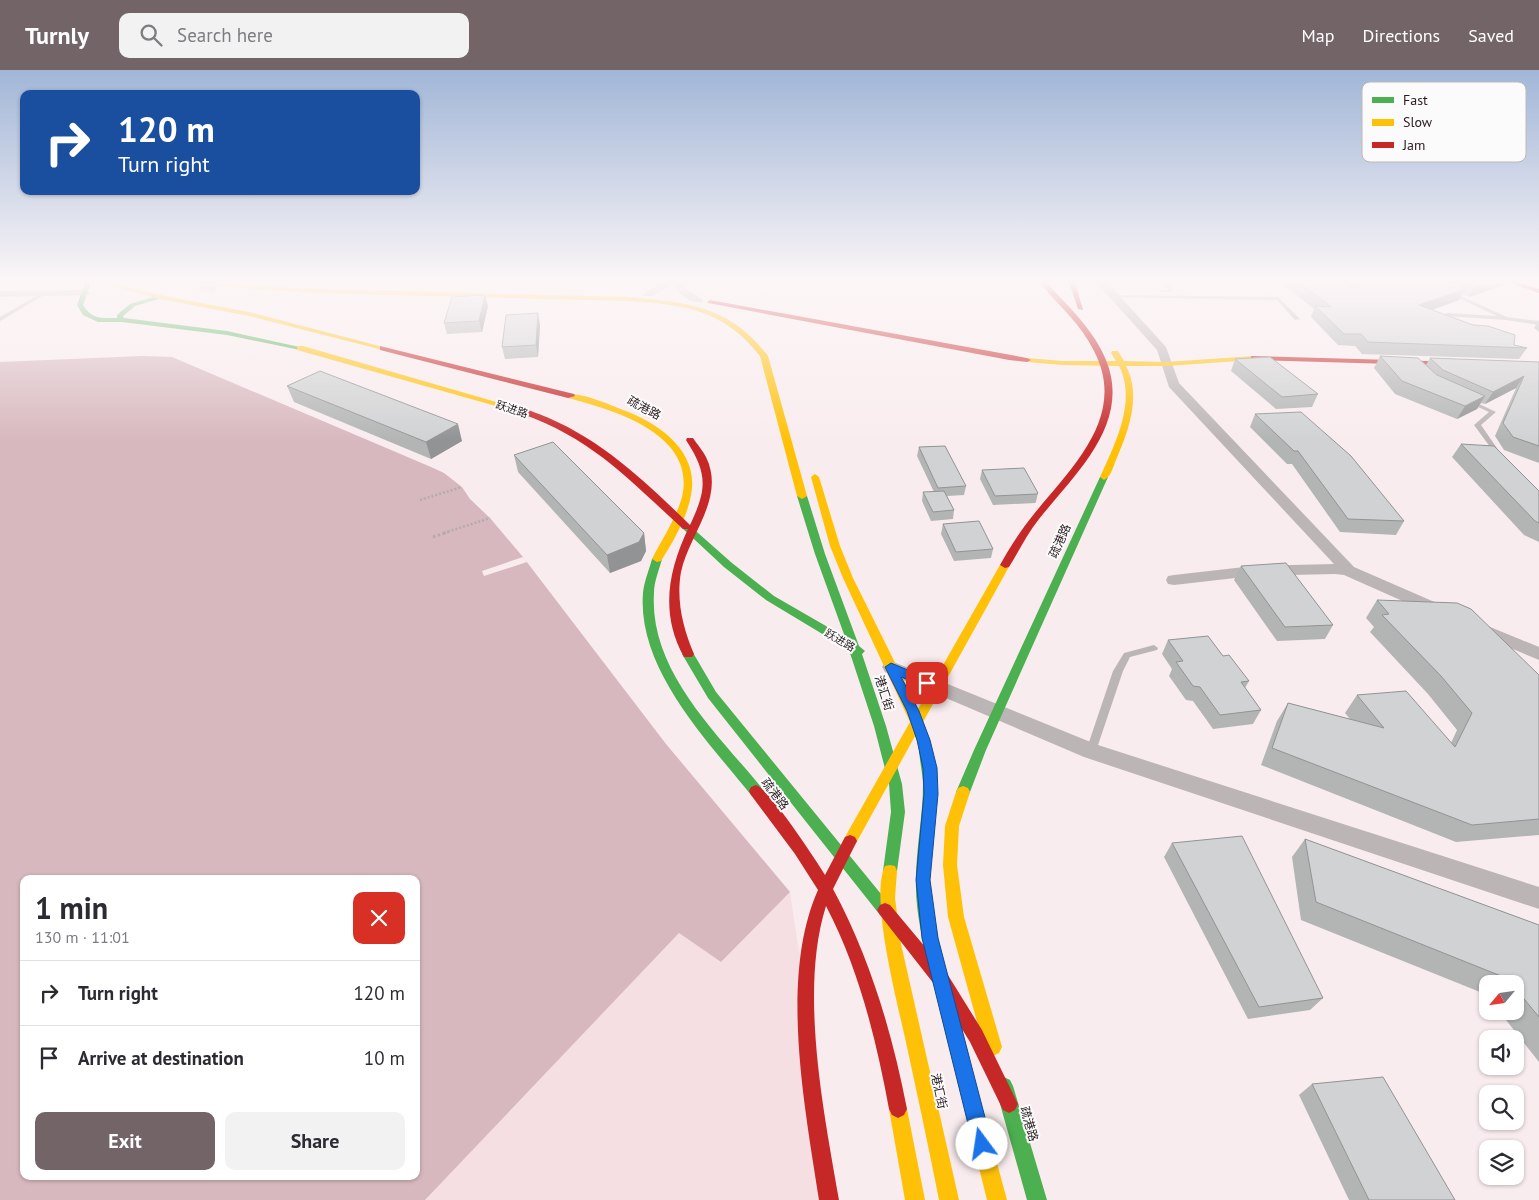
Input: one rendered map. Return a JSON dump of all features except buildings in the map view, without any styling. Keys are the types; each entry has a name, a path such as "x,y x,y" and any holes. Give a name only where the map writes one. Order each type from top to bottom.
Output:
{"main road":[{"name":"跃进路","path":"236,335 302,348 516,409 551,422 584,439 613,461 728,565 770,598 878,661"},
{"name":"疏港路","path":"332,335 615,408 651,425 674,446 683,460 688,475 688,490 678,520 664,544 652,571 648,602 651,631 656,647 671,680 688,706 797,845 828,895 856,957 883,1039 915,1200"},
{"path":"368,335 603,394 634,404"},
{"name":"港汇街","path":"750,335 758,344 764,356 816,546 868,686 894,774 898,802 898,830 891,860 888,898 893,944 949,1200"},
{"path":"870,335 1010,358 1063,363 1166,364 1234,358 1275,358 1414,366 1470,365"},
{"path":"829,1200 813,1088 806,1013 810,940 827,882 1022,536 1040,510 1082,464 1094,444 1103,421 1109,396 1107,373 1095,346 1087,335"},
{"name":"疏港路","path":"1036,1200 956,917 950,866 952,826 967,780 1117,449 1125,424 1128,398 1126,374 1111,346"},
{"path":"681,430 702,457 707,474 708,491 705,508 684,548 676,573 674,609 676,626 684,650 696,673 712,695 940,978 976,1036 1009,1104"},
{"name":"港汇街","path":"812,469 835,546 878,661 913,711 924,740 930,768 931,794 923,880 930,938 997,1200"}],"street":[{"path":"1149,335 1162,349 1173,384 1335,554 1348,571"},
{"path":"1174,580 1253,571 1335,569 1348,571 1539,654"},
{"path":"878,661 1091,751 1539,898"}],"lane":[{"path":"1459,397 1494,412 1477,425 1504,461"},
{"path":"1091,751 1118,671 1127,655 1154,648"}],"path":[{"path":"420,500 462,486"},
{"path":"433,537 490,518"}],"shaded area":[{"path":"142,356 172,357 431,467 444,473 462,487 470,499 490,518 523,557 666,744 790,892 721,962 679,933 425,1200 0,1200 0,362"},
{"path":"790,892 836,1200 425,1200 679,933 721,962"}],"pier":[{"path":"523,557 527,562 484,576 482,571"}],"traffic: fast":[{"path":"235,335 300,348"},
{"path":"963,792 980,750 1104,477"},
{"path":"802,496 820,554 871,697 894,774 898,812 890,871"},
{"path":"686,527 728,565 770,598 859,651"},
{"path":"657,559 648,592 650,624 659,654 674,684 693,713 756,791"},
{"path":"688,654 712,695 885,910"},
{"path":"925,746 930,781 930,798 923,891 927,924 937,967"},
{"path":"1004,1086 1037,1200"}],"traffic: slow":[{"path":"331,335 383,348"},
{"path":"745,335 764,356 802,496"},
{"path":"300,348 513,408"},
{"path":"1104,477 1120,440 1128,413 1129,386 1126,373 1115,353"},
{"path":"1027,360 1063,363 1166,364 1254,358"},
{"path":"571,396 607,406 646,424 663,435 677,449 686,466 688,485 684,505 657,559"},
{"path":"815,477 835,546 848,578 913,711 925,746"},
{"path":"850,841 1005,565"},
{"path":"963,792 952,826 950,865 956,917 993,1047"},
{"path":"890,871 888,898 893,944 949,1200"},
{"path":"948,1011 997,1200"},
{"path":"898,1109 915,1200"}],"traffic: jam":[{"path":"885,335 1027,360"},
{"path":"1005,565 1032,523 1079,465 1092,446 1102,426 1108,405 1109,383 1103,361 1088,335"},
{"path":"383,348 571,396"},
{"path":"1254,358 1462,364"},
{"path":"513,408 558,425 598,448 624,469 686,527"},
{"path":"688,654 677,620 674,585 679,561 705,501 708,487 707,472 701,457 690,440"},
{"path":"756,791 792,838 824,887 838,913 861,967 879,1023 898,1109"},
{"path":"829,1200 810,1068 807,1015 808,965 812,928 819,905 833,872 850,841"},
{"path":"885,910 940,978 976,1036 1009,1104"}],"route":[{"path":"927,683 891,667 913,711 924,740 930,768 931,794 923,880 930,938 982,1144"}]}
